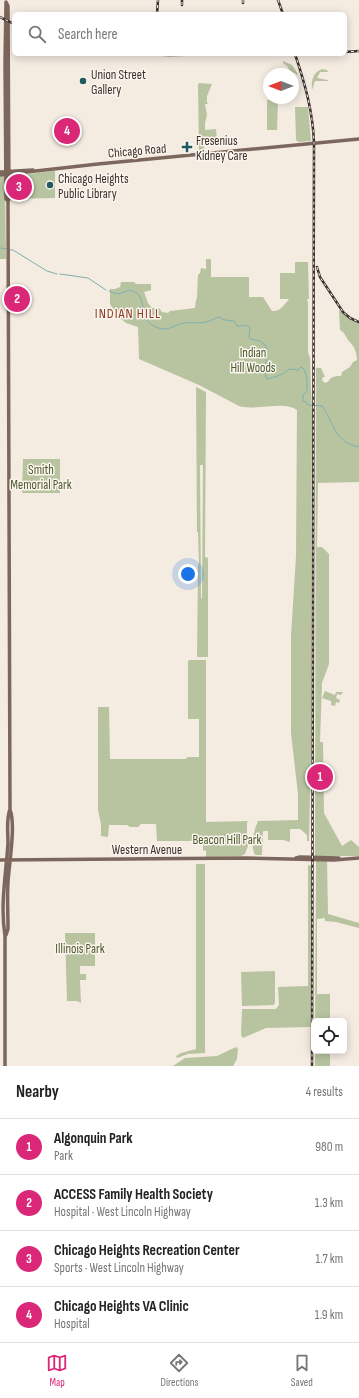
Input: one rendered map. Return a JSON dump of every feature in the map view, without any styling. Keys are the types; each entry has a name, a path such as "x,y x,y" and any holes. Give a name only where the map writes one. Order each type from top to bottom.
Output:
{"main road":[{"path":"6,1 5,59 8,173"},
{"path":"5,1066 5,936 8,929 8,814 10,809 8,201 6,199 8,173 8,6 6,1"},
{"name":"Chicago Road","path":"0,173 359,139"},
{"name":"Western Avenue","path":"0,860 294,859 306,857 359,858"}],"green space":[{"path":"283,61 292,65 294,68 288,68 283,63"},
{"path":"322,69 327,70 328,72 320,72 317,78 328,81 315,81 312,90 313,77 316,72"},
{"path":"199,83 212,84 207,96 207,103 209,104 205,104 207,115 205,130 216,129 217,140 207,139 204,141 204,151 199,152 198,85"},
{"path":"267,104 278,104 277,130 267,130"},
{"path":"295,107 308,107 311,141 298,142 296,140"},
{"path":"55,171 55,198 11,199 12,176"},
{"path":"3,176 5,179 6,259 0,259 0,177"},
{"name":"Indian Hill Woods","path":"206,259 211,259 211,277 249,277 249,297 263,297 272,311 280,309 289,299 280,299 280,273 295,273 295,262 308,262 308,352 310,358 312,414 311,753 309,841 307,841 307,835 300,829 290,829 290,842 283,840 268,840 268,831 263,831 262,855 255,855 253,847 254,833 258,821 298,820 298,794 291,733 291,636 296,556 297,410 285,406 239,406 199,385 139,359 138,327 126,323 118,316 110,304 110,289 120,287 121,282 134,282 136,284 151,284 151,290 144,292 148,303 152,308 159,308 162,312 168,313 170,311 195,308 198,275 201,268 206,269"},
{"path":"339,310 349,318 359,323 359,482 318,483 317,547 322,547 329,554 329,664 322,683 320,742 323,742 324,813 342,846 351,840 359,847 359,856 315,856 316,368 321,368 325,377 323,377 322,380 325,383 332,377 341,376 342,372 357,360 354,347 340,330"},
{"path":"196,387 206,392 205,557 208,558 208,657 197,657 199,564 197,532","holes":["200,465 203,465 202,599"]},
{"name":"Smith Memorial Park","path":"23,459 60,459 60,493 22,493"},
{"name":"Beacon Hill Park","path":"206,660 206,822 249,821 247,822 247,842 249,843 245,854 241,856 206,857 206,851 203,850 203,844 196,840 157,841 156,824 141,824 138,827 130,827 127,825 109,825 108,837 101,836 101,824 98,810 98,707 109,707 110,759 185,759 188,757 199,757 199,719 188,719 188,661"},
{"path":"325,691 335,695 336,692 343,692 341,695 337,694 336,698 340,700 339,703 336,702 335,706 331,705 331,701 322,698"},
{"path":"316,861 327,861 328,914 359,923 359,928 336,922 325,921 325,918 317,919 317,994 330,994 330,1018 315,1018"},
{"path":"196,864 205,864 205,1053 188,1054 177,1058 176,1056 181,1053 196,1049"},
{"path":"308,865 311,866 311,1027 266,1028 243,1038 241,1035 242,1009 276,1009 279,1005 278,987 308,986"},
{"name":"Illinois Park","path":"65,933 95,933 95,966 80,966 80,974 86,974 86,980 80,980 81,1003 77,1001 67,1001"},
{"path":"275,971 274,1005 242,1006 241,972"},
{"path":"236,1047 238,1049 237,1059 233,1066 173,1066 185,1058 217,1056"},
{"path":"315,1054 330,1054 330,1066 315,1066"}],"waterway":[{"path":"0,248 7,249"},
{"path":"10,250 13,250 47,271 57,274"},
{"path":"60,274 88,278 106,290"},
{"path":"109,291 118,294 129,290 138,294 146,320 160,329 184,323 203,323 218,317 225,320 234,321 237,326 246,325 250,328 250,339 260,341 266,346 266,351 264,353 266,378 268,379 282,374 289,369 298,370 301,367 304,369 307,378 307,391 303,395 303,401 308,405 322,406 339,436 344,441 359,447"}],"railway":[{"path":"157,12 158,0"},
{"path":"182,0 182,5"},
{"path":"278,0 282,12"},
{"path":"0,17 12,23"},
{"path":"347,52 359,51"},
{"path":"296,56 308,98 314,143 312,1066"},
{"path":"317,267 320,277 343,312 350,318 359,322"}],"place":[{"name":"Union Street Gallery","path":"83,81"},
{"name":"Chicago Heights VA Clinic","path":"67,131"},
{"name":"Fresenius Kidney Care","path":"187,147"},
{"name":"Chicago Heights Public Library","path":"50,185"},
{"name":"Chicago Heights Recreation Center","path":"19,187"},
{"name":"ACCESS Family Health Society","path":"17,299"},
{"name":"Algonquin Park","path":"320,777"}],"district":[{"name":"INDIAN HILL","path":"128,313"}]}
